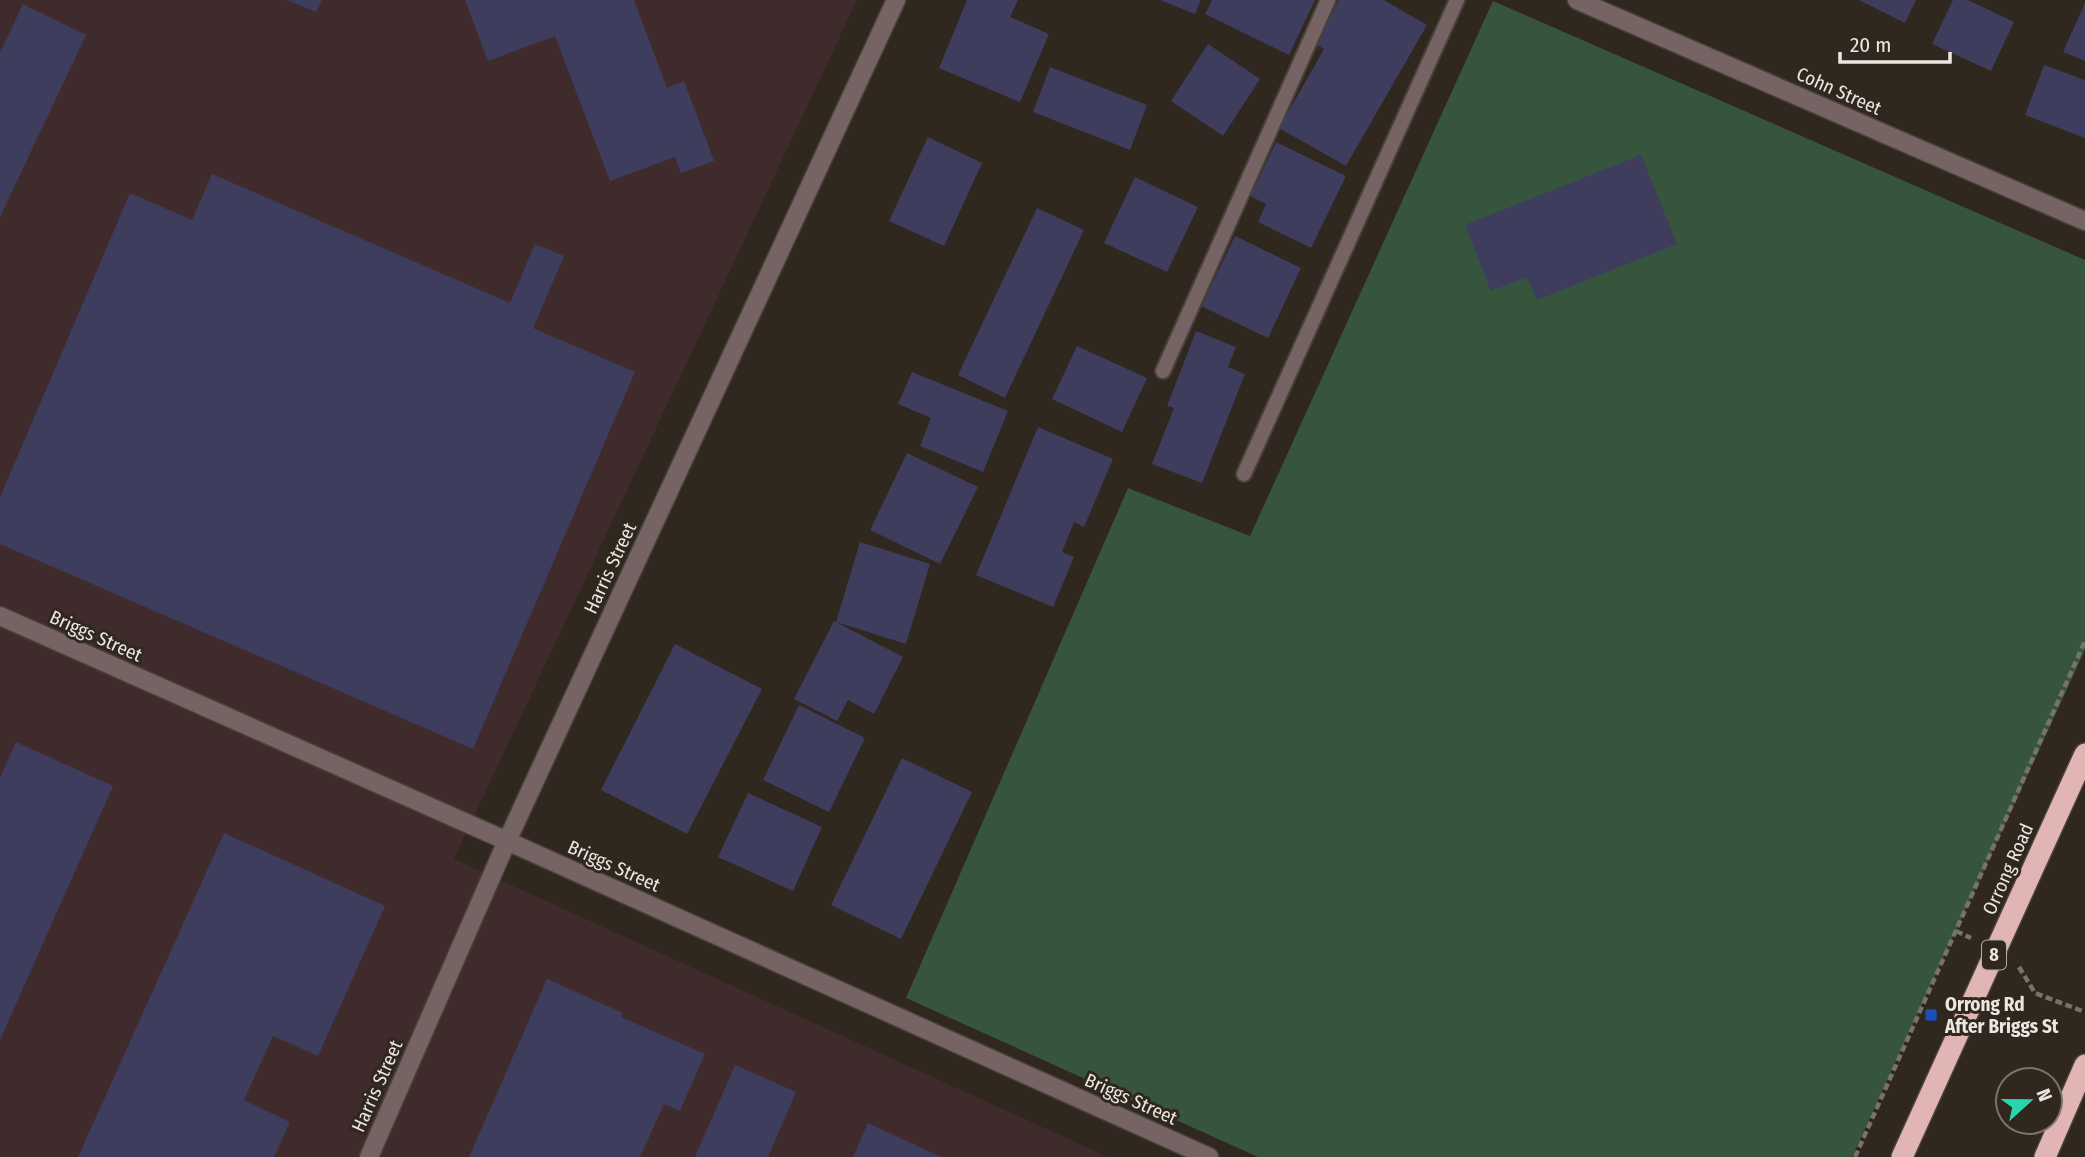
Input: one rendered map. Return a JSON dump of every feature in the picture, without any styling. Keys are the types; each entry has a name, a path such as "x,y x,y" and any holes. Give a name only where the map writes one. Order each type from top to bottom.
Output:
{"highway":[{"name":"Orrong Road","path":"1902,1157 2085,754"},
{"path":"2045,1157 2085,1065"}],"street":[{"name":"Harris Street","path":"369,1157 507,841 896,0"},
{"name":"Cohn Street","path":"1577,0 2085,221"},
{"name":"Briggs Street","path":"0,617 507,841 1209,1157"}],"lane":[{"path":"1163,371 1328,0"},
{"path":"1244,474 1458,0"}],"path":[{"path":"1855,1157 2085,642"}],"shaded area":[{"path":"0,0 857,0 454,859 1108,1157 0,1157"}],"green space":[{"path":"1493,1 2085,260 2085,650 1852,1157 1258,1157 906,998 1128,488 1250,536"}],"building":[{"path":"287,0 322,0 316,12"},
{"path":"465,0 634,0 667,88 684,81 714,161 681,173 675,157 610,181 555,36 488,61"},
{"path":"967,0 1018,0 1010,17 1049,34 1020,102 939,68"},
{"path":"1160,0 1201,0 1195,14"},
{"path":"1212,0 1315,0 1289,55 1205,14"},
{"path":"1339,0 1384,0 1427,25 1346,166 1279,128 1324,49 1314,43"},
{"path":"1859,0 1916,0 1905,23"},
{"path":"1953,0 1968,0 2014,22 1991,71 1932,44"},
{"path":"2085,3 2085,61 2063,52"},
{"path":"23,4 86,35 0,217 0,53"},
{"path":"1208,44 1260,79 1223,136 1171,101"},
{"path":"2044,65 2085,80 2085,138 2025,115"},
{"path":"1050,67 1147,105 1130,150 1033,112"},
{"path":"928,137 982,163 944,246 889,221"},
{"path":"1276,142 1346,176 1311,248 1258,222 1266,204 1250,196"},
{"path":"1641,155 1677,244 1537,300 1527,277 1491,291 1465,225"},
{"path":"212,174 510,303 535,244 564,256 533,328 635,372 473,749 0,544 0,497 130,193 192,220"},
{"path":"1135,177 1198,207 1167,272 1104,243"},
{"path":"1037,208 1084,230 1005,398 958,375"},
{"path":"1235,236 1301,268 1268,338 1201,306"},
{"path":"1196,331 1236,347 1228,367 1245,374 1202,483 1152,464 1174,408 1167,406"},
{"path":"1077,346 1147,378 1122,432 1052,399"},
{"path":"912,372 1008,411 983,472 920,446 931,418 898,404"},
{"path":"1038,427 1113,459 1084,527 1074,522 1062,552 1074,557 1053,607 976,575"},
{"path":"907,453 978,487 940,564 870,530"},
{"path":"860,542 930,564 906,644 836,622"},
{"path":"834,621 903,657 874,714 848,700 837,721 794,699"},
{"path":"675,644 762,689 687,834 601,790"},
{"path":"799,705 865,738 829,812 763,780"},
{"path":"16,742 113,786 0,1040 0,778"},
{"path":"902,758 972,792 901,939 831,905"},
{"path":"748,793 822,827 793,891 718,857"},
{"path":"224,833 385,906 318,1056 273,1036 244,1100 290,1122 274,1157 78,1157"},
{"path":"547,979 623,1013 621,1017 705,1054 680,1111 664,1104 640,1157 469,1157"},
{"path":"735,1065 796,1092 768,1157 695,1157"},
{"path":"868,1123 941,1157 853,1157"}],"place":[{"name":"Orrong Rd After Briggs St","path":"1931,1015"}]}
